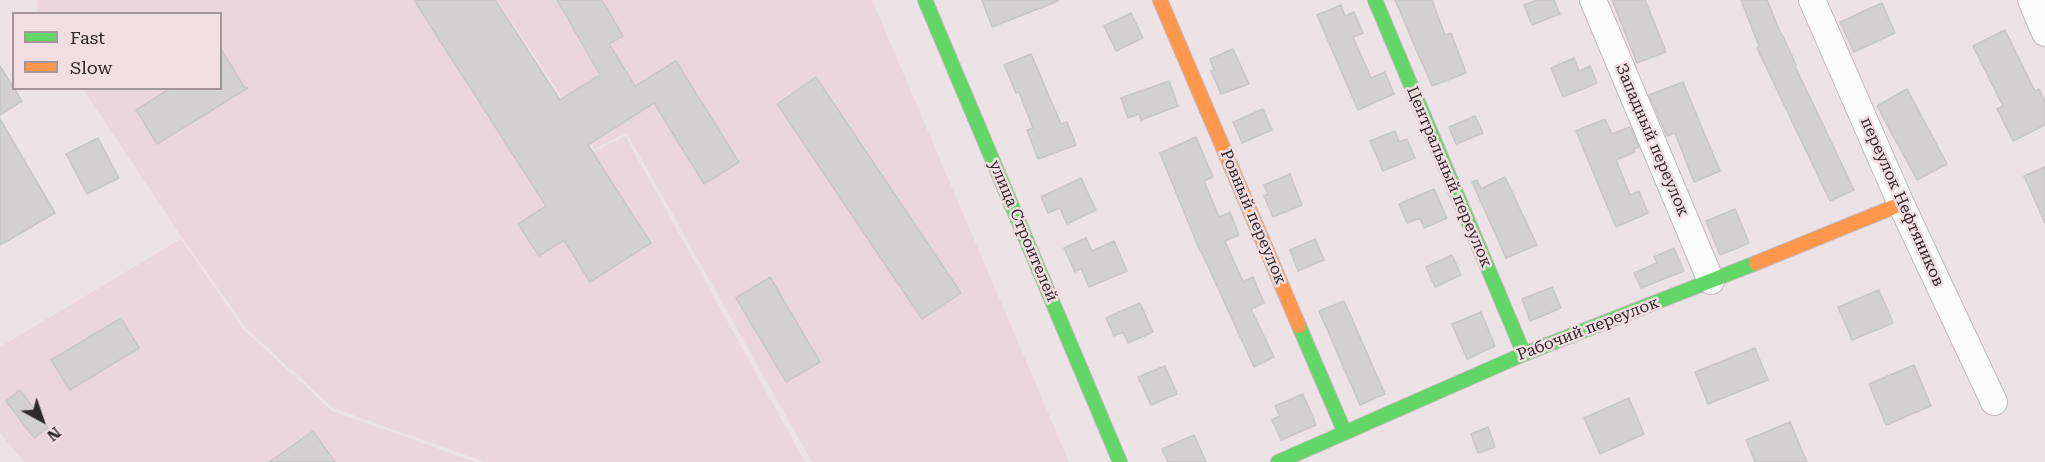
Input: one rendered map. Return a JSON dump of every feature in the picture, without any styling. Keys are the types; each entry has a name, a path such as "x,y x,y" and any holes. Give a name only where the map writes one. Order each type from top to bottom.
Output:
{"street":[{"name":"улица Строителей","path":"925,0 1120,462"},
{"name":"Ровный переулок","path":"1160,0 1345,433"},
{"name":"Центральный переулок","path":"1375,0 1524,354"},
{"name":"Западный переулок","path":"1593,0 1712,281"},
{"name":"переулок Нефтяников","path":"1812,0 1901,204 1994,402"},
{"path":"2031,0 2045,33"},
{"name":"Рабочий переулок","path":"1278,462 1524,354 1901,204"}],"shaded area":[{"path":"38,0 497,0 594,152 625,136 805,462 485,462 333,408 246,328 181,236 84,90 222,90 222,12 36,12"},
{"path":"498,0 872,0 1069,462 812,462 627,133 595,148"},
{"path":"181,239 243,329 332,411 476,462 24,462 0,433 0,347"}],"building":[{"path":"414,0 495,0 560,100 600,75 557,0 602,0 623,36 609,44 635,86 676,61 739,162 704,184 654,103 588,145 651,243 590,282 564,240 539,256 518,224 546,206"},
{"path":"982,0 1057,0 1058,1 992,27"},
{"path":"1395,0 1432,0 1445,35 1451,33 1466,73 1432,86"},
{"path":"1537,0 1554,0 1560,14 1532,25 1524,5"},
{"path":"1612,0 1645,0 1666,52 1637,63"},
{"path":"1741,0 1767,0 1795,66 1854,190 1830,201 1757,48 1759,46"},
{"path":"1882,3 1895,33 1854,52 1840,22"},
{"path":"1341,5 1345,16 1354,12 1363,33 1353,37 1371,78 1385,72 1394,94 1358,110 1317,15"},
{"path":"1131,13 1143,38 1116,51 1104,26"},
{"path":"2005,30 2035,91 2039,89 2045,102 2045,125 2013,141 1997,109 2003,106 1973,46"},
{"path":"1233,49 1249,84 1221,94 1211,71 1214,70 1210,59"},
{"path":"222,51 245,88 248,88 157,144 136,110 168,90 222,90"},
{"path":"1031,54 1061,124 1067,122 1076,145 1038,159 1027,130 1033,128 1019,92 1016,93 1004,65"},
{"path":"1574,58 1579,71 1590,66 1597,83 1563,97 1551,68"},
{"path":"0,66 12,85 12,90 15,90 22,101 0,115"},
{"path":"816,77 961,293 922,319 777,104"},
{"path":"1169,81 1178,106 1141,120 1139,114 1128,118 1121,98"},
{"path":"1683,82 1720,171 1694,182 1675,133 1667,136 1649,95"},
{"path":"1907,89 1947,164 1917,180 1877,106"},
{"path":"1263,109 1272,130 1242,143 1233,122"},
{"path":"1475,116 1483,133 1456,144 1449,127"},
{"path":"0,119 55,213 0,245"},
{"path":"1605,119 1612,134 1630,127 1639,147 1633,149 1635,152 1616,160 1630,195 1639,191 1648,213 1616,227 1576,131"},
{"path":"1395,131 1399,142 1407,139 1415,158 1383,171 1370,141"},
{"path":"1196,137 1213,177 1204,181 1219,217 1230,212 1239,235 1225,241 1243,282 1253,277 1264,303 1251,309 1274,357 1254,367 1200,251 1160,153"},
{"path":"98,138 119,178 87,194 66,154"},
{"path":"2045,167 2045,223 2024,176"},
{"path":"1290,174 1302,205 1273,217 1264,196 1268,194 1264,185"},
{"path":"1505,177 1537,245 1506,258 1472,182 1477,180 1481,189"},
{"path":"1081,178 1096,210 1067,224 1060,208 1048,213 1041,197"},
{"path":"1434,189 1447,218 1424,228 1420,218 1407,223 1399,204"},
{"path":"1735,209 1749,243 1720,255 1706,221"},
{"path":"1086,238 1092,251 1114,241 1127,271 1089,287 1081,268 1075,272 1064,248"},
{"path":"1315,239 1324,260 1298,271 1290,250"},
{"path":"1674,248 1684,271 1641,288 1634,273 1657,263 1654,257"},
{"path":"1452,255 1461,275 1435,287 1426,267"},
{"path":"770,277 820,362 786,382 736,298"},
{"path":"1552,287 1561,308 1530,321 1522,299"},
{"path":"1879,290 1893,323 1852,340 1838,307"},
{"path":"1344,301 1385,394 1360,405 1319,311"},
{"path":"1140,303 1153,332 1128,343 1123,332 1114,336 1106,318"},
{"path":"1481,312 1495,346 1467,359 1452,324"},
{"path":"121,318 139,348 70,390 51,360"},
{"path":"1755,348 1768,380 1708,404 1695,372"},
{"path":"1914,365 1931,406 1886,425 1869,384"},
{"path":"1165,366 1177,394 1151,405 1138,377"},
{"path":"20,390 48,428 34,438 6,401"},
{"path":"1303,394 1316,425 1281,440 1272,420 1280,416 1275,406"},
{"path":"1629,398 1644,434 1600,454 1584,418"},
{"path":"1790,422 1807,462 1755,462 1746,440"},
{"path":"1488,427 1495,447 1478,453 1471,434"},
{"path":"313,431 335,462 269,462"},
{"path":"1194,435 1206,462 1168,462 1162,449"}],"traffic: fast":[{"path":"925,0 1120,462"},
{"path":"1375,0 1524,354"},
{"path":"1278,462 1524,354 1756,263"},
{"path":"1299,326 1345,433"}],"traffic: slow":[{"path":"1160,0 1299,326"},
{"path":"1756,263 1901,204"}]}
